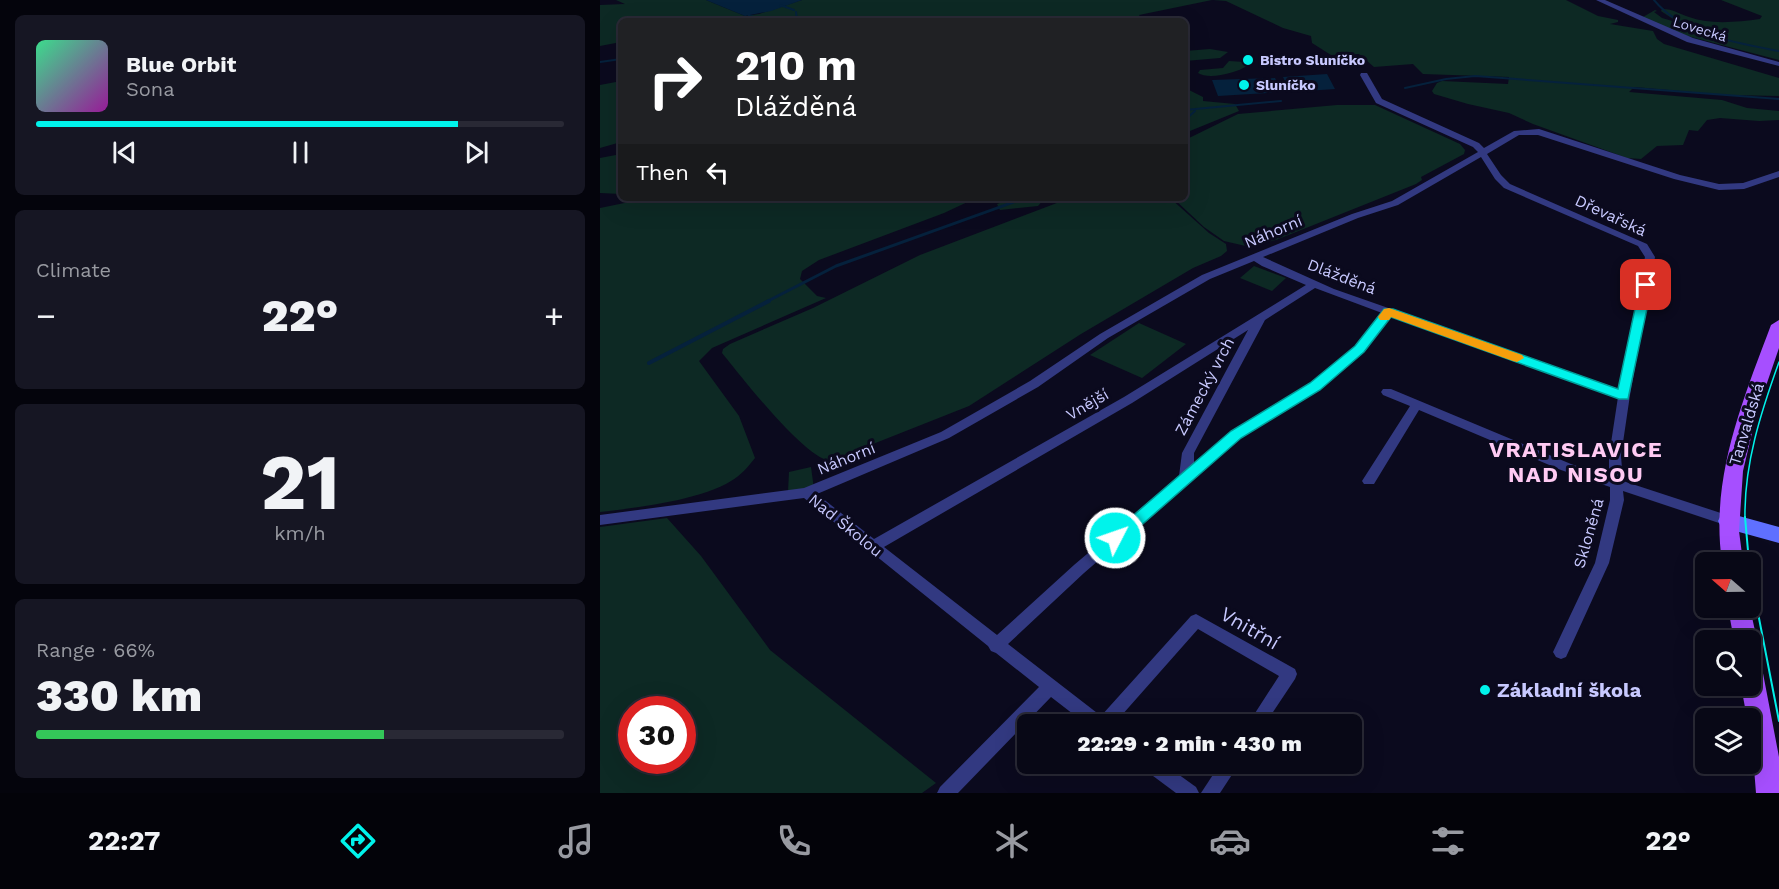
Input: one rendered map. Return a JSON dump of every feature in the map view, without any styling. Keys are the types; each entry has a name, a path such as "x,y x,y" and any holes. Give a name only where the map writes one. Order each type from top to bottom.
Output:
{"main road":[{"name":"Tanvaldská","path":"1731,552 1728,521 1731,478 1738,440 1779,325"},
{"path":"1755,696 1767,760 1769,793"}],"street":[{"name":"Lovecká","path":"1599,0 1690,40 1779,64"},
{"path":"1364,75 1379,101 1476,145 1484,152"},
{"name":"Náhorní","path":"806,493 945,435 1034,384 1104,336 1206,277 1355,216 1395,203 1517,133 1539,132 1677,177 1719,187 1744,186 1779,174"},
{"name":"Dřevařská","path":"1484,152 1497,179 1507,186 1642,244 1648,252 1650,263 1624,395 1616,456 1617,486"},
{"name":"Dlážděná","path":"1254,256 1266,264 1389,312 1624,395"},
{"name":"Vnější","path":"873,546 1128,400 1315,284"},
{"path":"996,646 1079,569 1236,435 1315,387 1359,349 1389,312"},
{"name":"Zámecký vrch","path":"1186,476 1188,453 1262,316"},
{"name":"Skloněná","path":"1387,392 1617,486 1617,500 1602,562 1561,652"},
{"path":"1369,481 1417,404"},
{"path":"1617,486 1779,535"},
{"name":"Nad Školou","path":"600,520 806,493 996,646 1085,714"},
{"name":"Vnitřní","path":"1113,714 1196,620 1289,674 1263,714"},
{"path":"946,793 1050,687"},
{"path":"1164,774 1190,793"},
{"path":"1210,793 1223,774"}],"green space":[{"path":"616,0 706,0 745,16 759,14 802,0 1212,0 1139,15 1141,18 618,18 618,43 600,46 600,5 625,4"},
{"path":"1213,0 1566,0 1598,16 1618,20 1610,24 1653,31 1657,39 1664,44 1779,78 1779,96 1726,95 1634,87 1629,92 1722,100 1747,108 1779,111 1779,120 1720,118 1707,120 1698,131 1689,130 1683,145 1657,146 1641,159 1627,158 1509,113 1468,104 1434,94 1432,91 1437,83 1442,81 1508,84 1509,77 1423,74 1413,64 1374,67 1359,54 1331,55 1312,43 1311,36 1283,28 1226,1"},
{"path":"1721,0 1779,0 1779,60 1672,32 1643,17 1655,10 1657,11 1654,12 1662,18 1679,23 1661,11 1662,9 1697,20 1715,22 1760,19 1762,16"},
{"path":"1210,49 1228,52 1220,58 1188,61 1188,51"},
{"path":"1229,61 1244,62 1247,66 1222,75 1209,76 1198,73 1200,70 1223,68"},
{"path":"618,82 618,143 600,148 600,85"},
{"path":"1188,90 1203,97 1203,101 1235,104 1239,111 1188,132"},
{"path":"1337,105 1375,105 1460,144 1465,150 1464,154 1421,177 1422,180 1416,184 1276,240 1250,247 1224,241 1204,227 1176,201 1188,201 1188,139 1238,114"},
{"path":"618,155 618,194 600,193 600,158"},
{"path":"634,201 970,201 944,213 819,260 802,271 800,279 817,296 826,298 712,348 699,361 739,416 755,458 738,476 718,488 686,498 600,512 600,208"},
{"path":"1005,201 1042,201 1038,206 1000,210 997,204"},
{"path":"1062,201 1173,201 1209,233 1226,244 1227,251 1193,268 1081,334 969,406 830,461 818,456 804,446 757,396 722,353 723,349 920,255"},
{"path":"1254,266 1286,278 1272,291 1240,278"},
{"path":"1139,323 1186,344 1142,378 1090,355"},
{"path":"811,467 814,489 788,492 789,472"},
{"path":"667,518 701,556 770,650 936,783 922,793 600,793 600,527"}],"water":[{"path":"706,0 802,0 771,11 745,16"},
{"name":"Sluníčko","path":"1327,74 1335,89 1290,92 1283,77"},
{"name":"Sluníčko","path":"1275,78 1277,82 1274,83 1282,92 1218,96 1212,80"}],"waterway":[{"path":"1654,0 1680,22 1712,36 1779,51"},
{"path":"780,5 794,10"},
{"path":"749,11 749,16 759,18"},
{"path":"796,12 797,18"},
{"path":"600,62 618,59"},
{"path":"1405,88 1446,79 1475,76 1779,99"},
{"path":"1188,110 1281,101"},
{"path":"1188,117 1195,111"},
{"path":"766,302 836,266 1017,201"},
{"path":"649,363 769,301"}],"tram line":[{"path":"1745,517 1747,478 1755,438 1779,362"},
{"path":"1745,517 1748,552"},
{"path":"1759,618 1779,721"}],"slow traffic":[{"path":"1384,317 1389,312 1517,358"}],"place":[{"name":"Bistro Sluníčko","path":"1248,60"},
{"name":"Sluníčko","path":"1244,85"},
{"name":"Základní škola","path":"1485,690"}],"district":[{"name":"VRATISLAVICE NAD NISOU","path":"1576,462"}],"route":[{"path":"1115,538 1236,435 1315,387 1359,349 1389,312 1624,395 1646,285"}]}
